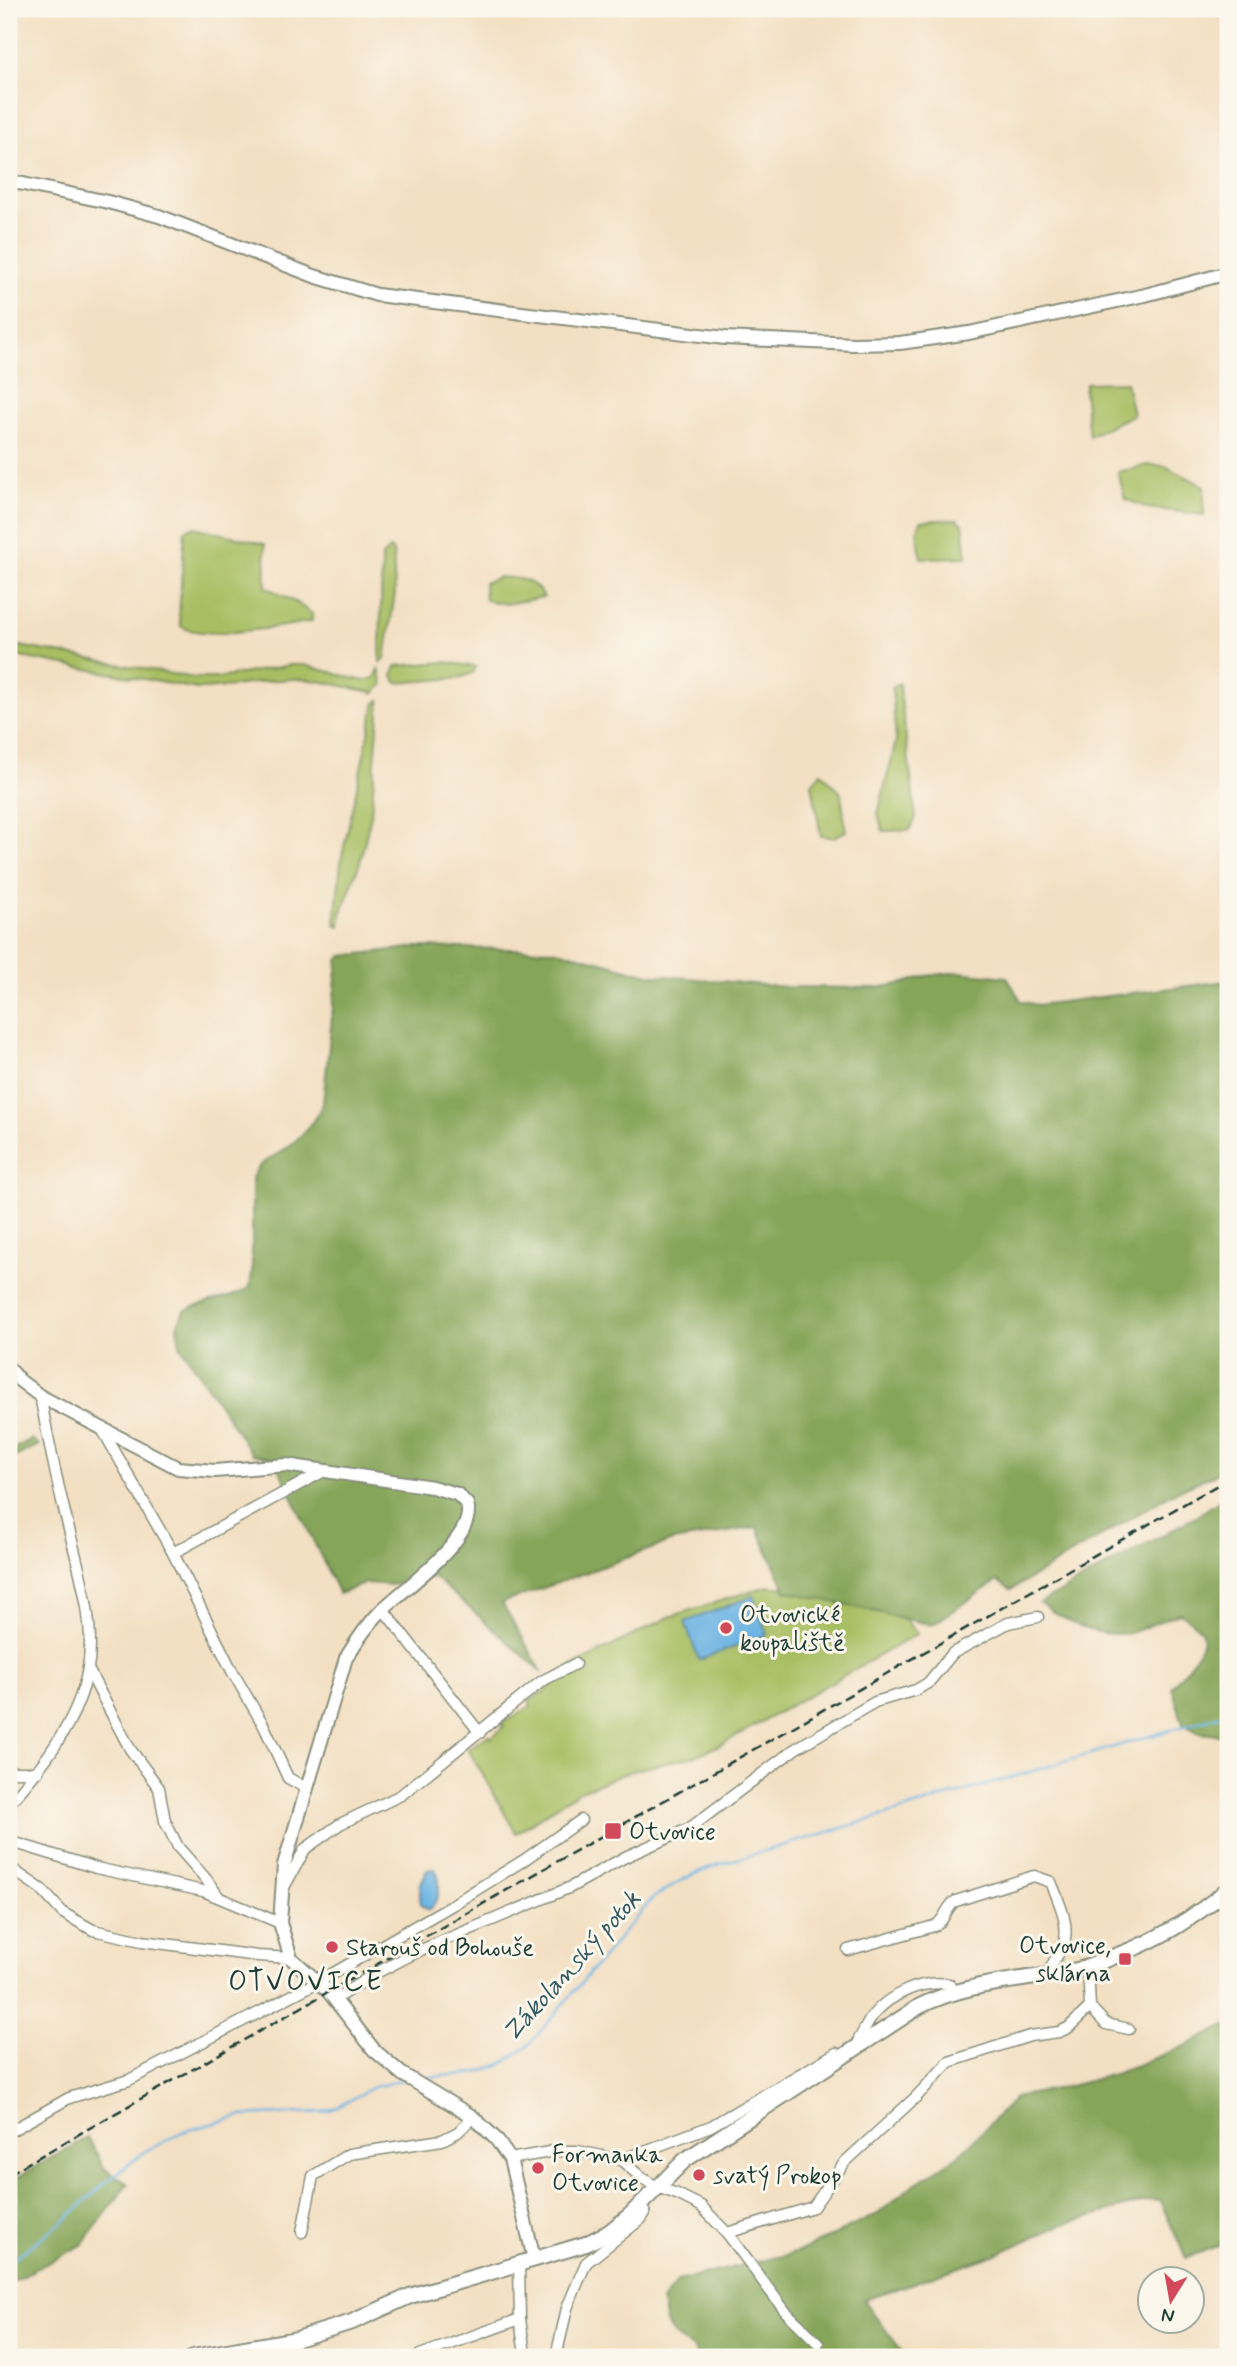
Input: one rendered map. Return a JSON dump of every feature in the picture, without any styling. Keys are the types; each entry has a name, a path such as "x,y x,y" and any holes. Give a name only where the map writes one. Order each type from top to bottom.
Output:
{"main road":[{"path":"193,2357 296,2339 352,2322 410,2296 586,2244 609,2232 640,2206 685,2160 920,2006 954,1992 994,1982 1088,1967 1175,1929 1228,1889"}],"street":[{"path":"9,181 159,216 314,276 377,295 725,338 853,344 900,343 969,333 1078,310 1228,273"},
{"path":"9,1368 19,1380 40,1396 178,1468 208,1471 286,1465 432,1487 457,1494 467,1504 468,1520 457,1540 362,1631 346,1658 284,1865 280,1923 291,1958 335,1999 374,2050 402,2074 472,2117 496,2139 510,2159 534,2259"},
{"path":"9,1804 38,1772 73,1714 88,1669 90,1642 80,1573 40,1396"},
{"path":"101,1428 173,1553 232,1671 264,1726 288,1778 308,1789"},
{"path":"173,1553 324,1470"},
{"path":"383,1609 480,1733"},
{"path":"335,1999 376,1973 429,1947 557,1893 625,1857 690,1828 795,1748 876,1702 928,1684 953,1653 1008,1623 1038,1617"},
{"path":"283,1890 305,1849 340,1824 401,1795 542,1681 575,1664"},
{"path":"88,1669 130,1749 159,1788 165,1821 178,1847 220,1898"},
{"path":"9,1772 38,1772"},
{"path":"9,2132 69,2098 129,2080 318,1982 452,1905 581,1820"},
{"path":"9,1840 96,1868 203,1891 280,1923"},
{"path":"9,1867 40,1889 63,1913 93,1930 142,1941 291,1958"},
{"path":"848,1950 934,1926 941,1923 948,1908 956,1901 1034,1876 1051,1882 1065,1928 1065,1940 1052,1964 1050,1974"},
{"path":"1088,1967 1090,2007 1106,2024 1129,2029"},
{"path":"621,2160 710,2126 863,2041 873,2015 908,1990 938,1983 948,1984 954,1992"},
{"path":"727,2233 813,2207 845,2162 916,2097 949,2062 1030,2036 1059,2032 1068,2028 1090,2007"},
{"path":"302,2232 313,2176 349,2154 442,2140 458,2132 472,2117"},
{"path":"510,2159 555,2151 578,2151 621,2160 657,2188 701,2206 727,2233 785,2311 818,2343"},
{"path":"556,2357 564,2316 586,2263 641,2219 645,2213 640,2206"},
{"path":"519,2263 520,2319 524,2347"},
{"path":"421,2355 520,2319"}],"green space":[{"path":"1126,382 1133,415 1089,436 1084,391 1086,383"},
{"path":"1148,465 1165,466 1204,486 1204,515 1148,508 1125,499 1118,472"},
{"path":"957,519 963,524 967,557 921,558 917,531 921,521"},
{"path":"194,527 265,544 266,587 312,614 312,621 265,629 224,632 191,630 181,626 179,615 185,530"},
{"path":"390,549 393,551 395,593 385,659 380,662 382,556"},
{"path":"499,577 530,582 544,597 506,604 485,600 484,583"},
{"path":"9,644 194,678 219,678 290,665 304,665 364,681 375,678 379,669 383,685 373,694 305,679 198,689 9,655"},
{"path":"445,662 476,667 473,673 459,678 397,683 393,676 396,666"},
{"path":"899,683 916,818 909,830 883,831 878,814 896,741 892,688"},
{"path":"380,700 371,815 360,862 341,914 340,926 335,924 341,861 375,704"},
{"path":"821,772 841,793 846,831 834,837 821,836 812,784"},
{"path":"418,947 558,950 645,974 787,987 876,988 926,976 958,972 1007,977 1021,1001 1037,1005 1228,981 1228,1468 1173,1493 1011,1590 997,1581 932,1625 786,1591 757,1527 673,1541 502,1603 542,1672 434,1577 391,1585 366,1583 339,1594 274,1459 252,1454 180,1345 177,1327 184,1311 235,1295 250,1287 252,1178 263,1163 305,1132 323,1102 338,960 342,956"},
{"path":"32,1439 39,1445 9,1460 9,1451"},
{"path":"1228,1495 1227,1736 1200,1733 1183,1724 1172,1687 1198,1652 1203,1637 1197,1626 1180,1613 1135,1631 1110,1634 1073,1623 1040,1603 1195,1517"},
{"path":"768,1586 890,1611 906,1620 917,1634 724,1743 695,1756 631,1771 578,1792 516,1833 468,1749 488,1735 491,1738 504,1726 502,1723 531,1706 529,1701 552,1686 549,1682 565,1670 669,1617"},
{"path":"1228,2025 1228,2242 1186,2258 1160,2201 1149,2200 1061,2225 994,2255 864,2300 906,2357 696,2357 695,2350 679,2340 667,2326 662,2301 678,2281 798,2252 878,2214 910,2187 958,2156 1016,2097 1117,2073 1185,2046"},
{"path":"88,2137 104,2168 128,2184 82,2245 9,2283 9,2182"}],"water":[{"name":"Otvovické koupaliště","path":"753,1596 767,1635 699,1660 685,1622"},
{"path":"435,1869 439,1879 439,1891 428,1910 420,1904 420,1886 427,1870"}],"waterway":[{"name":"Zákolanský potok","path":"418,2078 477,2073 502,2064 528,2046 653,1898 684,1879 711,1867 1228,1713"},
{"name":"Zákolanský potok","path":"9,2262 66,2219 146,2151 182,2132 241,2116 323,2112 338,2107 373,2087 404,2080"}],"railway":[{"path":"9,2174 1228,1479"}],"place":[{"name":"Otvovické koupaliště","path":"726,1628"},
{"name":"Otvovice","path":"613,1831"},
{"name":"Starouš od Bohouše","path":"332,1947"},
{"name":"Otvovice, sklárna","path":"1125,1959"},
{"name":"Formanka Otvovice","path":"538,2168"},
{"name":"svatý Prokop","path":"699,2175"}],"district":[{"name":"OTVOVICE","path":"306,1980"}]}
